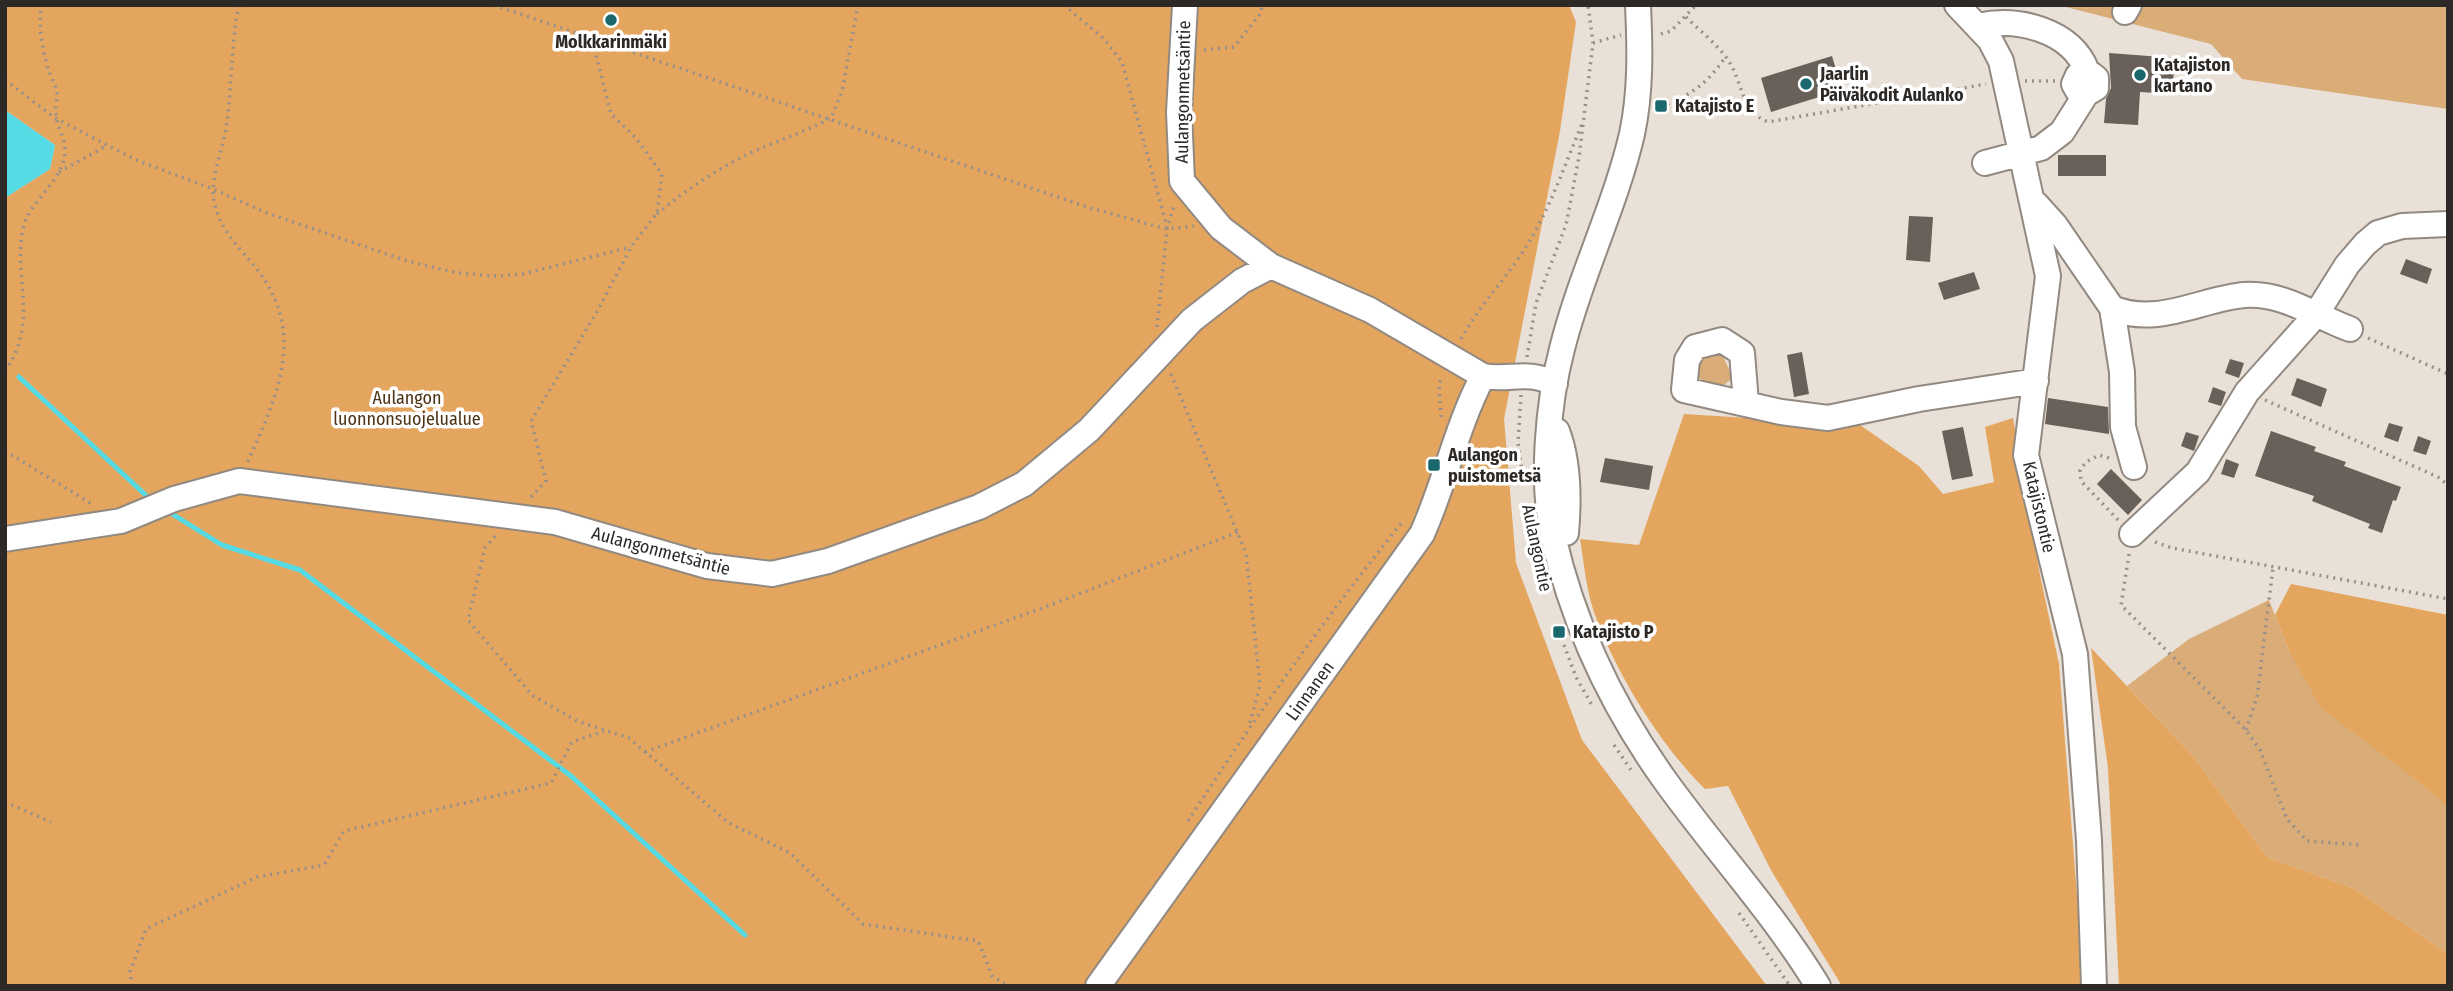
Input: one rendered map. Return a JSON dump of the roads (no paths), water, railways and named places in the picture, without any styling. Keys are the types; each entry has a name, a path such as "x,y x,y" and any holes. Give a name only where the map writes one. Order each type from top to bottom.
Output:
{"street":[{"name":"Aulangonmetsäntie","path":"1185,5 1179,112 1182,181 1217,223 1270,266 1370,310 1490,377 1523,383 1539,391 1555,384"},
{"name":"Aulangontie","path":"1638,5 1640,59 1632,133 1577,297 1555,384 1552,417 1564,448 1567,475 1563,568 1586,641 1628,724 1697,823 1754,892 1818,986"},
{"name":"Katajistontie","path":"1957,5 1978,26 1996,50 2006,81 2048,276 2026,454 2075,654 2089,840 2094,986"},
{"path":"1978,26 1997,22 2048,32 2081,55 2082,82 2062,132 2041,148 1985,163"},
{"path":"2033,201 2055,225 2112,308 2122,372 2123,426 2134,467"},
{"path":"2132,534 2198,472 2247,392 2315,316 2347,265 2378,233 2402,226 2448,223"},
{"name":"Aulangonmetsäntie","path":"5,539 121,521 174,499 239,481 555,522 644,549 736,572 772,574 828,561 979,507 1024,484 1089,430 1192,320 1242,281 1270,266"},
{"path":"2112,308 2123,313 2145,314 2194,309 2243,295 2290,301 2315,316 2350,330"},
{"name":"Linnanen","path":"1098,986 1422,534 1440,492 1474,392 1490,377"},
{"path":"1746,403 1828,418 1919,399 2036,381"}],"water":[{"path":"5,110 55,145 50,169 5,198"}],"waterway":[{"path":"19,377 152,501"},
{"path":"169,512 222,545 300,570 571,776 745,935"}],"place":[{"name":"Molkkarinmäki","path":"611,20"},
{"name":"Katajiston kartano","path":"2140,75"},
{"name":"Jaarlin Päiväkodit Aulanko","path":"1806,84"},
{"name":"Katajisto E","path":"1661,106"},
{"name":"Aulangon puistometsä","path":"1434,465"},
{"name":"Katajisto P","path":"1559,632"}],"park label":[{"name":"Aulangon luonnonsuojelualue","path":"407,408"}]}
